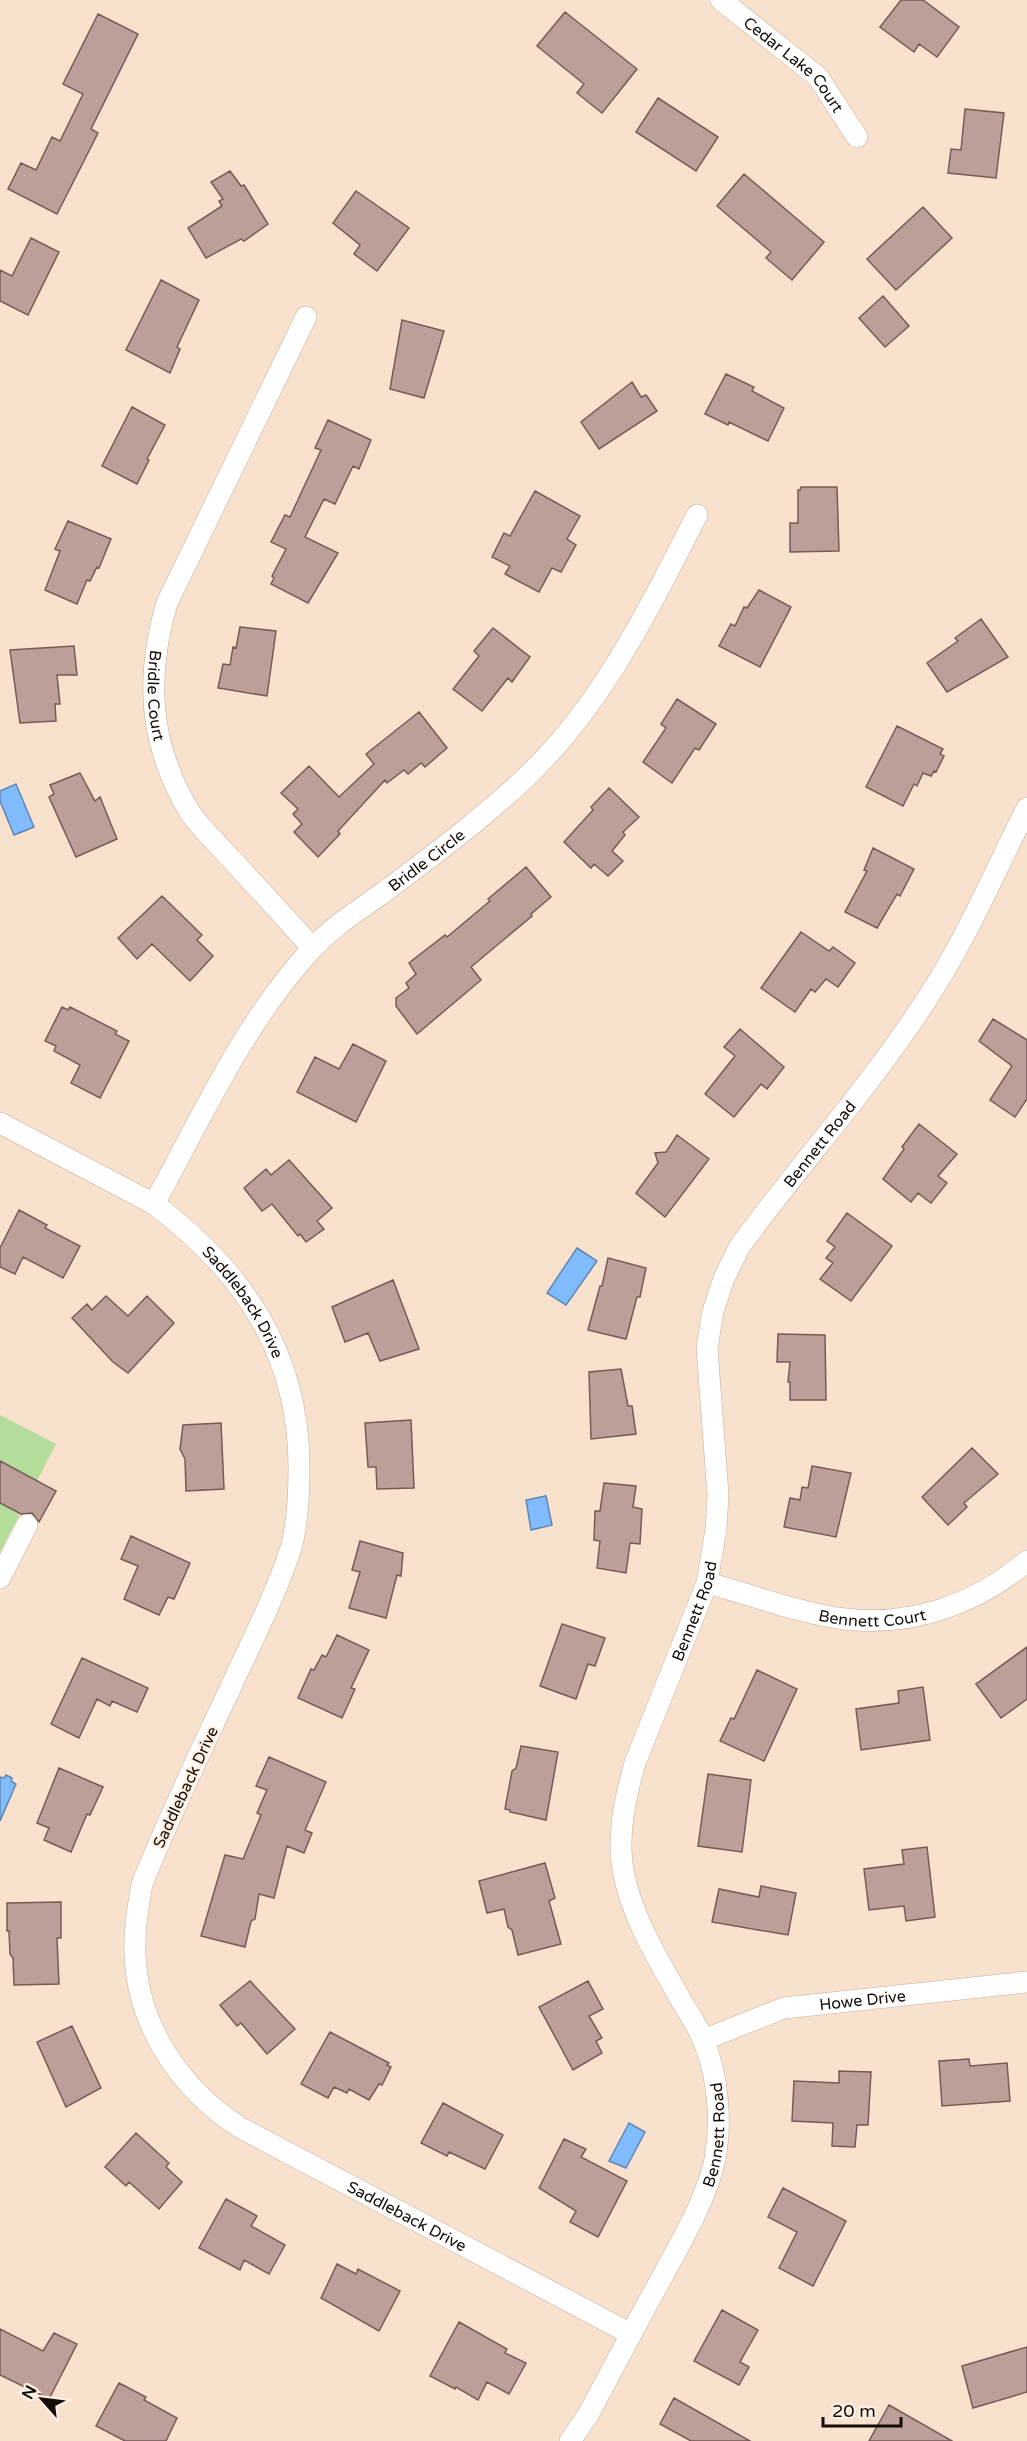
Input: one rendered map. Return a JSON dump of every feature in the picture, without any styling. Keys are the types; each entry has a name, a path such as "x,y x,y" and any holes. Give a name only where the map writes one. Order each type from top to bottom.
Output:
{"street":[{"name":"Cedar Lake Court","path":"722,0 818,77 857,137"},
{"name":"Bridle Court","path":"306,317 167,603 158,636 152,679 154,716 161,749 190,812 312,948"},
{"name":"Bridle Circle","path":"154,1204 257,1017 312,948 421,864 521,782 555,748 588,708 615,669 697,515"},
{"name":"Bennett Road","path":"570,2441 588,2415 680,2245 707,2185 715,2158 716,2089 703,2040 633,1907 623,1873 621,1835 627,1794 635,1763 707,1582 716,1529 718,1495 707,1348 713,1311 724,1278 740,1246 896,1045 926,1001 1027,808"},
{"name":"Saddleback Drive","path":"0,1123 154,1204 177,1221 224,1265 266,1326 294,1404 299,1451 299,1494 291,1546 267,1609 142,1884 135,1918 134,1954 147,2016 160,2044 175,2068 196,2093 219,2114 631,2334"},
{"path":"0,1578 27,1526"},
{"name":"Bennett Court","path":"707,1582 844,1619 906,1618 940,1610 980,1594 1027,1561"},
{"name":"Howe Drive","path":"703,2040 784,2008 1027,1982"}],"green space":[{"path":"0,1415 56,1444 0,1552"}],"water":[{"path":"16,784 34,827 14,835 0,801 0,791"},
{"path":"577,1248 597,1261 566,1305 547,1293"},
{"path":"546,1496 552,1525 531,1530 526,1500"},
{"path":"6,1775 16,1784 0,1821 0,1777 4,1778"},
{"path":"629,2123 645,2132 626,2168 609,2161"}],"building":[{"path":"901,0 923,0 959,27 937,57 919,44 914,52 880,27"},
{"path":"565,12 637,69 602,113 577,93 584,84 537,46"},
{"path":"98,14 138,34 91,129 98,133 57,214 8,189 21,163 36,170 52,137 60,141 83,94 63,84"},
{"path":"658,98 718,137 696,171 636,132"},
{"path":"965,109 1004,113 996,178 948,173 951,149 961,150"},
{"path":"230,171 241,186 244,185 268,224 244,241 241,239 206,258 188,228 222,206 219,201 223,199 211,182"},
{"path":"744,174 824,242 792,280 766,258 771,252 717,206"},
{"path":"356,191 409,228 377,271 354,254 360,245 333,223"},
{"path":"923,207 952,238 896,290 867,259"},
{"path":"31,238 59,252 28,315 0,301 0,270 12,276"},
{"path":"161,280 199,300 177,347 180,349 170,373 126,350"},
{"path":"883,296 909,326 885,347 859,318"},
{"path":"402,320 444,331 424,398 390,389"},
{"path":"726,374 754,387 752,391 784,408 768,441 729,422 728,425 705,414"},
{"path":"632,382 641,397 646,395 657,411 599,449 581,422"},
{"path":"132,407 165,425 137,484 102,466"},
{"path":"328,420 371,440 359,469 353,466 335,504 324,499 305,537 338,553 308,603 271,584 274,578 272,576 286,549 271,542 285,515 290,517 321,450 315,448"},
{"path":"801,487 837,487 839,551 790,552 790,523 798,523 798,490"},
{"path":"535,491 580,516 567,539 576,545 561,572 552,568 539,592 505,574 510,566 492,557 504,533 510,536"},
{"path":"68,521 111,539 99,568 97,567 90,581 87,580 77,604 45,590 60,551 55,549"},
{"path":"759,590 791,607 760,667 719,646 731,624 735,626 744,607 747,608"},
{"path":"981,619 1008,657 947,692 927,663 958,641 955,638"},
{"path":"240,627 276,631 267,696 218,688 223,664 230,665"},
{"path":"493,628 530,657 512,682 508,678 482,711 453,689 479,656 474,651"},
{"path":"74,646 77,675 57,675 60,704 55,704 56,721 20,723 10,650"},
{"path":"677,699 716,724 699,750 695,748 672,783 643,762 666,728 661,724"},
{"path":"419,712 447,748 425,767 421,763 408,774 404,770 387,783 385,780 338,831 340,834 318,857 294,832 302,824 293,814 298,809 281,793 309,766 339,797 374,764 366,754"},
{"path":"897,726 943,749 940,754 944,756 936,772 934,771 931,776 923,773 917,786 914,784 903,806 866,787"},
{"path":"80,773 95,801 100,797 117,839 76,857 49,797 54,794 50,785"},
{"path":"609,788 639,817 623,832 625,835 612,851 623,861 608,876 594,864 591,868 564,842"},
{"path":"873,848 914,869 900,896 897,894 877,928 845,912 867,871 864,870"},
{"path":"526,867 551,897 471,967 481,980 417,1034 396,1006 396,998 409,988 406,983 416,974 409,963 445,935 447,937"},
{"path":"162,896 202,935 197,940 213,956 190,981 152,944 137,959 118,938"},
{"path":"801,932 829,951 833,947 855,963 838,987 826,979 815,992 811,989 795,1012 761,988"},
{"path":"62,1007 68,1010 70,1007 117,1031 115,1034 129,1041 100,1098 71,1083 80,1065 54,1051 56,1046 45,1041"},
{"path":"993,1019 1027,1040 1027,1099 1015,1117 990,1100 1012,1066 979,1041"},
{"path":"740,1029 784,1067 767,1089 761,1084 734,1117 705,1094 735,1056 724,1047"},
{"path":"353,1044 386,1061 356,1122 297,1092 315,1057 339,1069"},
{"path":"919,1124 957,1154 938,1176 947,1183 931,1203 918,1193 911,1202 883,1179"},
{"path":"677,1135 709,1159 665,1217 636,1193 658,1163 655,1153 666,1152"},
{"path":"289,1160 332,1208 317,1221 324,1229 306,1242 300,1234 298,1236 272,1204 262,1211 244,1188 266,1169 271,1175"},
{"path":"19,1210 47,1225 45,1228 80,1246 63,1278 23,1257 15,1274 0,1267 0,1248"},
{"path":"847,1213 892,1246 851,1301 820,1279 833,1263 826,1258 835,1247 827,1241"},
{"path":"608,1258 646,1268 640,1297 637,1297 626,1339 588,1330"},
{"path":"393,1280 419,1349 380,1361 368,1333 345,1342 332,1307"},
{"path":"106,1296 128,1316 147,1296 174,1323 128,1373 113,1362 72,1318 87,1304 92,1310"},
{"path":"778,1334 825,1335 826,1400 790,1400 790,1382 788,1382 790,1362 777,1362"},
{"path":"621,1369 628,1406 632,1406 636,1434 591,1439 589,1372"},
{"path":"411,1420 414,1488 377,1489 376,1467 368,1467 365,1423"},
{"path":"221,1423 224,1489 186,1491 185,1459 180,1449 183,1425"},
{"path":"972,1448 998,1474 964,1503 967,1507 948,1525 922,1497"},
{"path":"0,1461 56,1491 39,1522 32,1513 21,1514 0,1503"},
{"path":"812,1466 851,1473 836,1537 784,1527 790,1498 800,1500 802,1487 808,1488"},
{"path":"604,1483 636,1486 633,1507 642,1509 640,1544 630,1543 626,1573 597,1568 600,1541 594,1540 595,1511 600,1511"},
{"path":"131,1536 190,1563 174,1599 168,1597 159,1615 124,1599 138,1566 121,1559"},
{"path":"360,1541 403,1553 401,1576 397,1575 386,1618 349,1608 360,1572 352,1570"},
{"path":"562,1624 605,1638 595,1666 588,1664 576,1699 540,1686"},
{"path":"337,1635 369,1650 351,1688 355,1689 342,1718 298,1698 311,1669 314,1670 322,1655 326,1657"},
{"path":"1027,1647 1027,1699 1001,1718 976,1684"},
{"path":"82,1658 148,1688 137,1712 112,1701 110,1706 97,1699 79,1738 51,1724"},
{"path":"757,1670 797,1689 764,1761 720,1741 731,1718 734,1719"},
{"path":"923,1687 930,1740 861,1750 856,1709 899,1703 898,1691"},
{"path":"521,1746 558,1752 546,1820 505,1809 512,1771 516,1768"},
{"path":"269,1757 326,1782 305,1830 312,1833 304,1853 287,1846 274,1898 259,1894 255,1919 251,1921 245,1947 201,1936 225,1855 243,1859 261,1815 257,1813 267,1790 256,1786"},
{"path":"59,1768 103,1787 90,1815 87,1814 71,1852 44,1840 49,1828 37,1823"},
{"path":"708,1774 751,1780 742,1852 698,1846"},
{"path":"927,1847 935,1917 906,1921 904,1906 869,1910 864,1869 904,1864 902,1850"},
{"path":"545,1863 555,1898 549,1901 561,1944 518,1955 504,1909 487,1913 479,1881"},
{"path":"761,1886 796,1893 788,1935 712,1922 719,1889 759,1897"},
{"path":"61,1902 61,1938 57,1938 59,1984 14,1985 13,1958 10,1954 9,1931 7,1931 7,1903"},
{"path":"250,1981 295,2029 267,2054 241,2023 237,2026 220,2005"},
{"path":"588,1981 603,2009 589,2016 602,2038 596,2041 602,2053 573,2070 539,2007"},
{"path":"72,2026 101,2088 66,2107 37,2042"},
{"path":"330,2032 389,2063 387,2065 391,2067 382,2085 379,2084 369,2100 349,2089 347,2093 334,2087 328,2098 301,2084"},
{"path":"969,2059 970,2066 1007,2063 1010,2101 942,2106 939,2061"},
{"path":"839,2071 871,2072 868,2125 857,2125 855,2147 832,2146 833,2123 792,2121 794,2081 839,2083"},
{"path":"443,2103 503,2135 485,2169 449,2152 447,2156 421,2143"},
{"path":"136,2133 169,2163 166,2167 182,2182 159,2209 129,2182 126,2186 105,2167"},
{"path":"564,2139 586,2149 581,2157 627,2181 598,2237 570,2222 576,2211 539,2188"},
{"path":"783,2188 846,2221 813,2286 779,2268 797,2232 768,2217"},
{"path":"226,2199 257,2216 251,2226 285,2245 269,2274 244,2260 240,2270 199,2248"},
{"path":"337,2264 356,2274 358,2269 400,2291 379,2331 321,2298"},
{"path":"722,2310 758,2330 740,2362 749,2367 739,2385 694,2361"},
{"path":"459,2322 507,2349 505,2353 526,2363 509,2394 487,2382 478,2400 430,2376"},
{"path":"0,2329 43,2351 54,2333 77,2344 49,2399 0,2375"},
{"path":"1027,2347 1027,2392 973,2408 962,2366"},
{"path":"119,2383 146,2397 144,2400 177,2418 166,2441 125,2441 96,2426"},
{"path":"674,2398 750,2441 691,2441 660,2424"},
{"path":"889,2405 952,2441 869,2441"}]}
